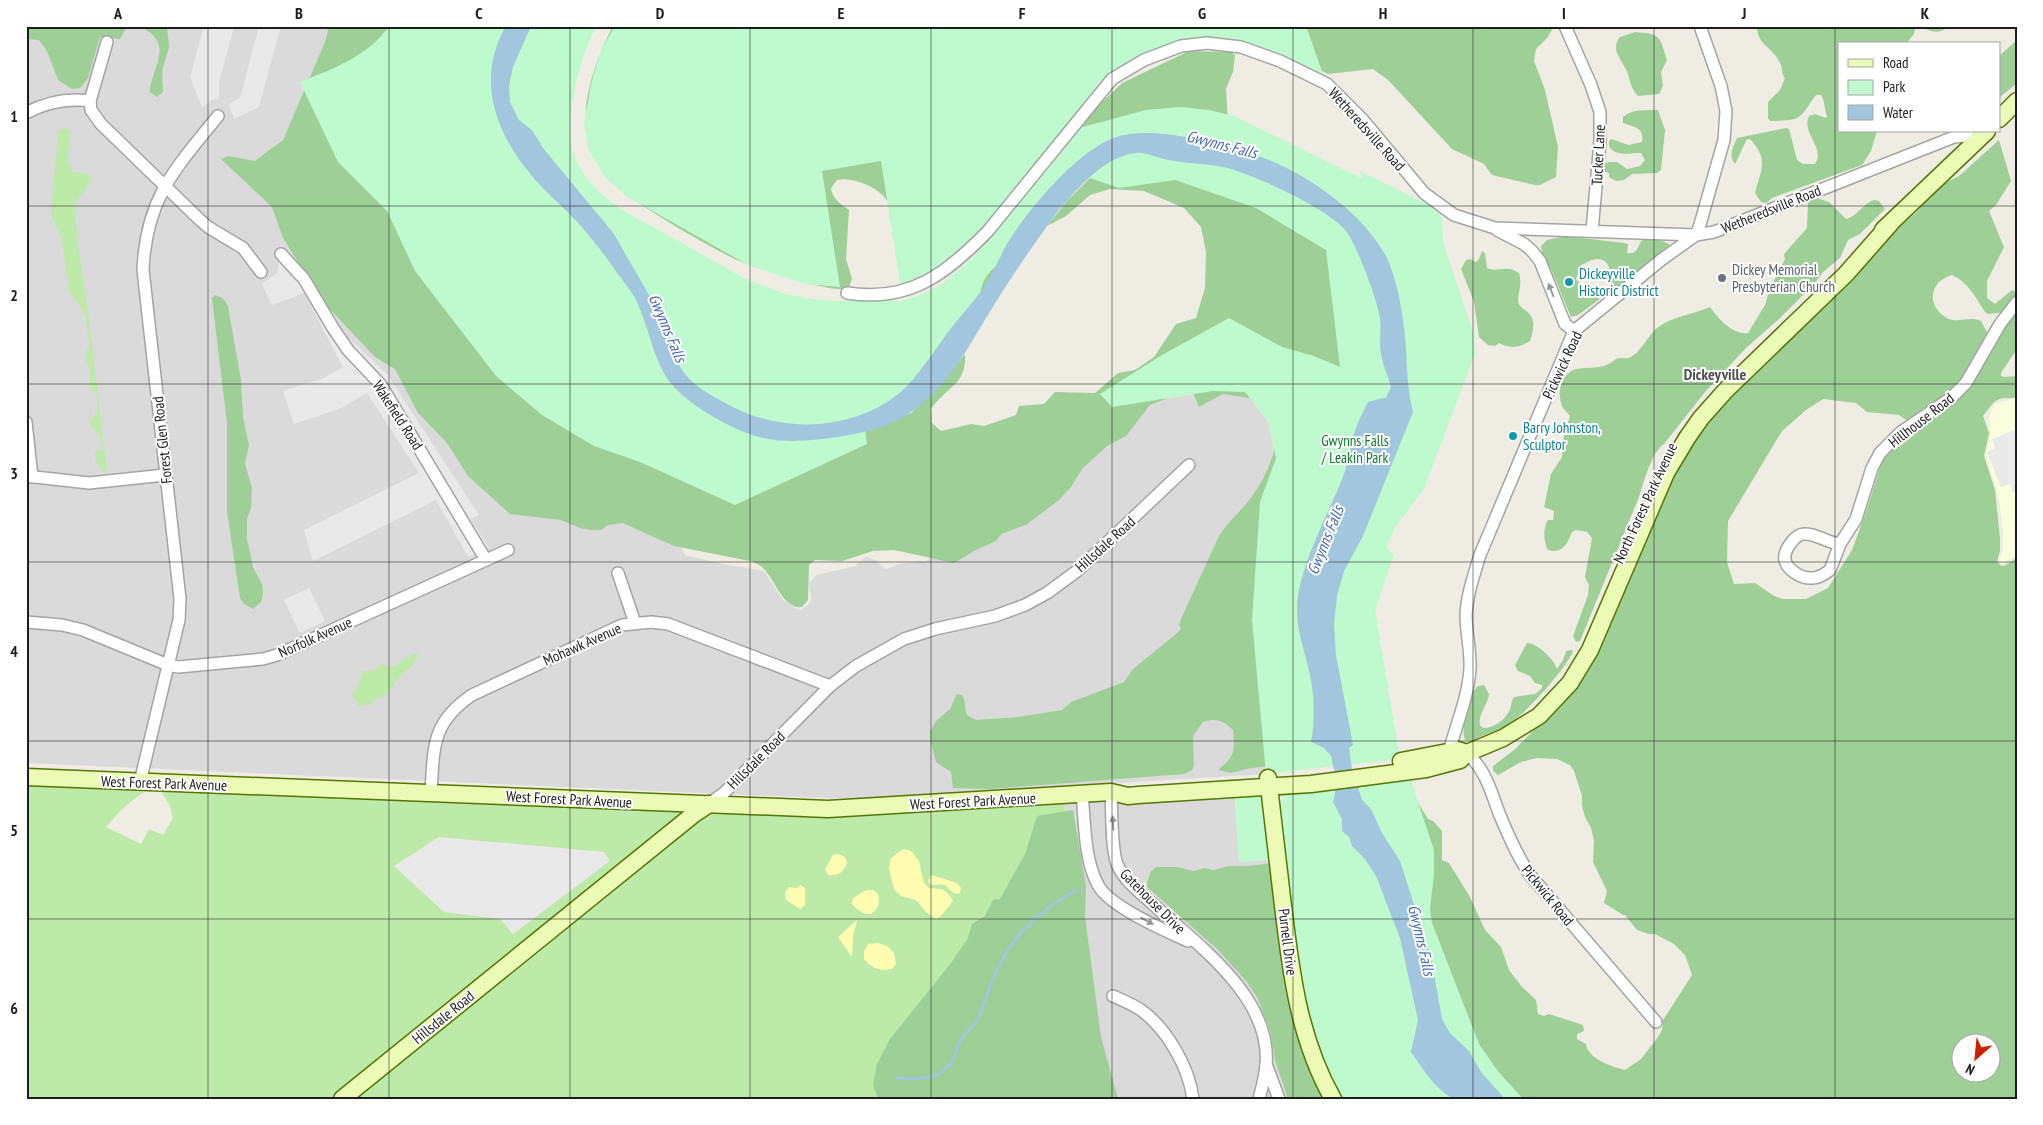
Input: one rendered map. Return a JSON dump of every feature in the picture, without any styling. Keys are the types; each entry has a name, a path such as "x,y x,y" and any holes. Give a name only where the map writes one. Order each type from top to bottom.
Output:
{"main road":[{"path":"2000,118 2017,101"},
{"name":"North Forest Park Avenue","path":"1382,770 1441,766 1460,760 1467,753 1502,738 1540,716 1558,698 1583,662 1598,632 1666,473 1701,418 1726,390 1846,274 1890,224 1983,135"},
{"name":"North Forest Park Avenue","path":"1382,770 1458,750 1467,753"},
{"name":"West Forest Park Avenue","path":"26,777 844,808 1111,792 1124,787 1269,782 1382,770"},
{"name":"Purnell Drive","path":"1269,782 1296,1001 1322,1080 1333,1099"},
{"name":"Hillsdale Road","path":"342,1099 694,814 709,804"}],"street":[{"name":"Tucker Lane","path":"1566,26 1591,85 1600,112 1600,142 1592,231"},
{"path":"1696,235 1724,140 1726,111 1722,86 1700,26"},
{"path":"107,42 90,101 91,110 101,124 208,227 243,248 261,272"},
{"name":"Wetheredsville Road","path":"847,294 870,295 906,290 923,284 942,273 988,231 1112,79 1123,71 1164,52 1181,46 1207,42 1222,43 1268,56 1316,77 1327,84 1363,120 1424,193 1454,215 1494,228 1524,244 1540,261 1565,324 1574,331"},
{"path":"26,113 38,107 67,99 90,101"},
{"name":"Forest Glen Road","path":"140,782 179,620 180,599 143,270 144,249 148,227 164,185 218,116"},
{"name":"Wetheredsville Road","path":"1494,228 1696,235 1714,232 1954,137 1983,135"},
{"name":"Pickwick Road","path":"1449,752 1470,667 1466,618 1467,601 1471,585 1480,556 1574,331 1660,260 1696,235"},
{"name":"Wakefield Road","path":"281,254 304,279 348,350 381,385 486,560"},
{"name":"Hillhouse Road","path":"1840,544 1811,534 1800,534 1787,551 1785,561 1788,567 1795,572 1813,579 1830,570 1840,544 1856,519 1872,468 1880,453 1901,432 1951,398 1966,383 2000,324 2017,302"},
{"path":"26,422 29,477 88,483 166,475"},
{"name":"Hillsdale Road","path":"709,804 724,793 830,686 872,656 904,638 934,629 1003,614 1026,605 1046,593 1077,571 1189,465"},
{"name":"Norfolk Avenue","path":"26,622 62,625 83,630 178,667 263,659 277,655 508,550"},
{"path":"618,573 635,623"},
{"name":"Mohawk Avenue","path":"431,792 434,748 437,736 450,712 460,703 472,695 622,625 650,622 683,628 830,686"},
{"name":"Pickwick Road","path":"1467,753 1477,762 1483,773 1519,859 1530,875 1656,1022"},
{"name":"Gatehouse Drive","path":"1111,792 1114,853 1121,871 1136,889 1225,970 1253,1010 1264,1039 1266,1064 1259,1099"},
{"name":"Gatehouse Drive","path":"1082,794 1089,854 1093,874 1101,891 1126,910 1199,946"},
{"path":"1113,996 1140,1009 1153,1019 1166,1036 1185,1072 1192,1088 1193,1099"},
{"name":"Gatehouse Drive","path":"1266,1064 1280,1099"}],"shaded area":[{"path":"26,26 389,26 640,462 685,555 764,571 783,600 797,609 801,610 810,603 809,582 817,575 855,566 866,557 876,560 885,569 904,563 925,561 1023,522 1112,407 1213,391 1245,392 1268,421 1276,458 1252,620 1266,774 858,799 26,763"},
{"path":"204,26 234,26 219,82 219,99 212,100 202,108 190,77"},
{"path":"259,26 281,26 259,107 234,119 229,104 240,98"},
{"path":"282,248 340,330 387,374 479,515 470,519 489,548 468,557 436,500 313,561 304,530 419,473 367,393 339,409 294,424 283,391 324,378 343,367 304,293 272,305 262,284 277,273"},
{"path":"2017,397 2017,556 2002,563 1999,561 2003,550 2003,531 1999,499 1986,455 1990,434 1989,418 1995,404"},
{"path":"2017,429 2017,491 2013,493 2010,484 2001,487 1987,452 1995,448 1992,439"},
{"path":"309,588 325,621 300,633 284,600"},
{"path":"1269,787 1333,1099 1112,1099 1086,993 1063,795"},
{"path":"439,837 604,852 610,861 513,934 500,919 444,912 394,866"}],"green space":[{"path":"26,26 127,26 120,39 100,37 88,78 80,88 72,89 58,80 47,51 39,40 26,39"},
{"path":"140,26 167,26 169,47 162,71 163,92 157,97 150,92 160,48 151,33"},
{"path":"329,26 506,26 504,138 878,427 911,413 930,395 965,354 963,373 931,409 932,423 941,431 971,424 984,426 1016,415 1019,406 1044,404 1055,392 1095,393 1118,373 1135,370 1154,357 1176,324 1196,318 1205,288 1206,252 1201,227 1184,208 1144,191 1110,189 1090,195 1066,216 1047,226 1066,202 1095,173 1138,152 1357,252 1314,759 1231,773 1218,770 1228,761 1233,753 1233,730 1223,722 1212,720 1203,722 1193,736 1194,766 1192,770 1184,774 989,789 953,788 951,772 936,762 930,740 930,732 936,721 950,709 957,694 963,697 967,715 976,720 1018,717 1062,710 1071,702 1124,682 1132,670 1181,629 1179,625 1181,619 1218,538 1258,488 1268,469 1275,448 1278,427 1250,398 1223,394 1199,407 1194,395 1186,391 1150,405 1126,436 1107,446 1082,469 1071,487 1059,500 1026,525 1001,534 996,541 954,563 894,550 873,551 842,561 815,560 809,565 808,600 802,607 790,604 764,569 750,561 674,546 623,523 608,525 601,530 591,530 580,528 561,520 510,514 468,476 447,443 418,413 395,369 375,357 323,302 283,238 272,207 221,159 229,156 255,161 283,140 325,42"},
{"name":"Gwynns Falls / Leakin Park","path":"389,26 597,26 590,39 578,73 571,111 570,130 576,160 589,181 600,193 619,208 746,279 785,294 818,300 900,301 918,296 942,284 972,258 1051,165 1079,128 1146,110 1181,107 1209,110 1234,116 1363,179 1360,171 1421,201 1423,200 1442,216 1443,242 1473,332 1475,354 1424,489 1396,526 1387,545 1387,548 1394,555 1375,610 1400,759 1266,774 1252,620 1260,502 1276,458 1268,421 1245,392 1213,391 1112,407 1100,394 1162,355 1229,318 1282,347 1314,356 1340,367 1326,250 1256,208 1175,180 1119,188 1072,172 999,264 986,277 980,294 917,383 864,422 867,444 735,505 640,462 594,446 542,415 496,376 415,271 387,211 338,162 300,82 337,67 361,53 381,36"},
{"path":"613,26 1554,26 1548,37 1536,49 1534,61 1545,90 1558,147 1556,177 1540,185 1535,185 1492,175 1484,164 1452,149 1388,80 1373,69 1328,74 1241,33 1203,31 1133,54 902,227 893,209 877,190 857,181 837,180 831,188 833,195 837,201 849,210 846,259 852,279 849,287 845,289 823,287 735,259 704,243 640,204 608,178 598,163 587,124 586,106 594,70"},
{"path":"615,26 1306,26 1323,74 1322,76 1255,45 1237,39 1216,37 1174,43 1127,62 1100,81 1042,158 959,255 901,290 881,161 822,171 840,287 805,284 748,265 626,196 605,177 589,151 584,124 591,84 601,50"},
{"path":"1757,26 1920,26 1915,28 1914,34 1908,42 1838,42 1838,132 1877,132 1871,151 1862,165 1772,198 1766,203 1761,202 1755,193 1762,165 1757,147 1751,140 1747,139 1735,164 1732,154 1737,138 1789,129 1797,160 1803,164 1815,164 1818,152 1807,123 1809,116 1815,114 1826,118 1827,116 1821,95 1816,95 1799,117 1789,120 1770,121 1768,118 1768,102 1780,90 1785,78 1781,65 1774,53 1762,42 1757,32"},
{"path":"1920,26 1949,26 1942,31 1935,32"},
{"path":"1635,32 1655,35 1662,46 1667,60 1661,72 1663,86 1659,94 1638,96 1618,56 1616,47 1620,37"},
{"path":"2017,40 2017,83 2000,97 2000,55"},
{"path":"1189,51 1231,52 1235,55 1233,72 1226,89 1228,122 1387,259 1118,136 977,296 969,277 1055,168 1080,127 1098,106 1122,83"},
{"path":"1658,110 1665,130 1661,170 1657,173 1632,174 1624,180 1616,181 1609,177 1609,173 1602,171 1603,166 1608,162 1617,162 1627,169 1640,166 1645,160 1641,153 1619,153 1612,150 1609,146 1611,139 1629,145 1642,142 1640,130 1623,123 1623,117 1635,111"},
{"path":"65,128 70,130 68,157 70,167 73,172 86,173 93,178 77,200 75,213 107,473 102,471 95,462 95,453 102,448 99,433 96,433 90,422 95,415 95,410 98,408 96,394 90,389 90,372 85,356 89,345 86,319 83,311 69,291 61,237 52,217 51,207 59,130"},
{"path":"1999,140 2011,181 1996,205 1989,211 2004,247 1987,281 1987,298 1995,304 2012,290 2017,293 2017,298 2006,312 1988,314 1967,286 1958,278 1952,275 1938,283 1934,289 1933,296 1934,303 1942,315 1953,320 1973,319 1981,321 1989,336 1960,385 1909,422 1899,415 1867,412 1856,403 1823,399 1806,410 1782,431 1728,521 1727,562 1734,584 1755,583 1774,596 1783,599 1806,599 1828,588 1852,550 1884,454 1904,434 1948,402 2017,306 2017,349 2001,373 2001,376 2017,376 2017,397 2001,398 1992,404 1983,416 1989,433 1984,456 1995,490 2000,538 2000,551 1997,561 2000,565 2004,566 2017,558 2017,1099 1490,1099 1376,787 1417,801 1428,819 1433,821 1442,831 1442,860 1449,863 1470,897 1485,930 1501,947 1509,970 1522,987 1536,1000 1538,1014 1544,1016 1549,1014 1583,1025 1584,1031 1577,1034 1577,1039 1586,1044 1587,1049 1595,1058 1607,1064 1625,1070 1641,1059 1658,1037 1662,1030 1663,1020 1692,975 1685,955 1674,944 1655,934 1637,930 1625,915 1604,903 1607,891 1593,862 1594,841 1591,828 1585,817 1582,796 1574,771 1570,765 1557,759 1537,758 1521,762 1498,775 1493,771 1493,766 1514,750 1555,709 1669,476 1702,423 1810,313 1947,182 1959,176"},
{"path":"1817,198 1829,202 1846,219 1874,200 1879,201 1885,209 1860,234 1848,240 1840,258 1823,272 1815,283 1780,318 1745,349 1705,392 1656,453 1580,641 1576,642 1573,636 1588,595 1589,585 1585,577 1592,538 1587,532 1576,530 1572,532 1564,547 1553,551 1548,550 1544,535 1546,523 1548,520 1553,520 1554,511 1544,507 1551,474 1562,457 1564,436 1570,416 1561,403 1560,391 1563,380 1566,375 1576,369 1603,366 1617,358 1632,356 1640,349 1653,331 1663,324 1710,307 1731,328 1742,333 1748,333 1765,305 1770,288 1785,259 1784,254 1807,228 1808,203"},
{"path":"1565,236 1628,244 1627,253 1635,252 1641,241 1644,240 1660,241 1670,245 1614,289 1610,270 1606,262 1595,259 1581,265 1576,279 1591,295 1600,299 1578,315 1571,317 1551,269 1543,258 1541,246 1547,240"},
{"path":"1482,251 1485,253 1487,268 1495,270 1510,269 1519,273 1519,304 1528,313 1533,322 1530,341 1522,345 1511,347 1499,343 1495,346 1488,345 1479,337 1474,302 1461,269 1466,260 1470,259 1476,262"},
{"path":"215,295 223,298 228,306 241,380 243,417 249,445 245,464 252,488 251,508 247,519 247,539 253,567 262,584 263,593 261,602 253,609 244,604 240,598 227,511 227,423 212,298"},
{"path":"1527,643 1545,652 1557,669 1566,651 1573,651 1554,679 1508,725 1473,741 1465,740 1466,712 1471,696 1478,686 1484,685 1489,694 1480,717 1480,725 1483,728 1491,727 1503,720 1511,707 1514,697 1535,694 1542,688 1542,685 1535,683 1530,676 1518,671 1515,665"},
{"path":"416,653 418,655 413,665 400,676 385,696 374,700 370,705 358,706 355,698 351,696 353,691 356,691 363,671 373,671 383,664 390,668"},
{"path":"1410,778 1434,850 1434,874 1430,909 1432,923 1479,1044 1497,1070 1523,1099 1338,1099 1302,1013 1279,803 1283,797 1293,792"},
{"path":"26,783 150,789 132,801 106,827 141,844 149,829 163,835 173,818 170,806 160,790 819,817 1064,803 1086,993 1112,1099 26,1099"},
{"path":"1255,793 1263,797 1271,860 1239,862 1234,794"},
{"path":"1073,810 1086,886 1085,917 1101,1037 1118,1099 878,1099 873,1084 877,1064 890,1039 951,963 968,938 972,924 985,916 993,900 1000,899 1025,854 1037,816"},
{"path":"1272,863 1327,1099 1288,1099 1275,1060 1270,1030 1258,999 1247,982 1218,950 1146,886 1151,871 1156,867 1177,867 1194,871 1204,868 1214,870 1229,866"}],"sand":[{"path":"903,849 911,851 919,861 924,883 929,888 946,891 953,901 940,917 936,919 926,912 916,900 901,896 894,889 889,868 891,858"},
{"path":"838,854 845,857 847,863 840,873 828,875 825,870 833,855"},
{"path":"931,875 957,883 961,888 960,893 952,892 945,885 931,885 928,881"},
{"path":"800,885 805,888 805,905 800,909 786,900 785,893 789,887 797,888"},
{"path":"866,890 873,890 878,894 878,905 871,914 861,912 852,904 853,898"},
{"path":"857,920 853,936 852,957 838,937"},
{"path":"878,943 887,946 894,953 896,964 892,969 883,970 876,968 864,959 864,951 868,944"}],"water":[{"name":"Gwynns Falls","path":"506,26 531,26 513,67 509,86 510,102 519,120 532,130 543,148 614,234 669,330 676,359 682,370 689,379 708,394 754,416 775,421 796,424 818,424 839,421 879,407 897,395 918,373 982,290 1012,236 1045,193 1089,151 1119,136 1148,133 1163,134 1210,142 1238,150 1285,167 1302,176 1351,212 1376,241 1386,256 1397,287 1405,332 1410,400 1413,412 1363,536 1344,571 1337,596 1334,624 1336,655 1353,745 1349,748 1352,769 1362,800 1371,809 1382,833 1400,861 1431,957 1442,1019 1450,1033 1469,1051 1481,1072 1505,1099 1469,1100 1450,1097 1437,1087 1411,1052 1418,1020 1400,938 1376,876 1365,859 1352,846 1349,837 1342,831 1342,819 1333,802 1337,783 1331,756 1324,748 1311,742 1314,712 1313,692 1297,618 1298,594 1308,559 1344,474 1360,418 1368,402 1386,398 1391,387 1380,346 1378,310 1361,260 1346,231 1337,222 1309,204 1240,172 1220,166 1172,161 1143,153 1126,155 1100,168 1058,211 1009,281 948,377 937,390 911,412 895,422 856,434 784,441 762,438 741,431 717,419 692,403 672,384 665,375 653,349 641,311 632,293 594,241 573,217 539,184 509,144 499,122 493,99 491,75 495,51"}],"waterway":[{"path":"896,1078 916,1079 929,1077 947,1068 952,1062 958,1044 977,1020 998,968 1015,940 1048,908 1077,890"}],"place":[{"name":"Dickey Memorial Presbyterian Church","path":"1722,278"},
{"name":"Dickeyville Historic District","path":"1569,282"},
{"name":"Barry Johnston, Sculptor","path":"1513,436"}],"district":[{"name":"Dickeyville","path":"1715,374"}]}
